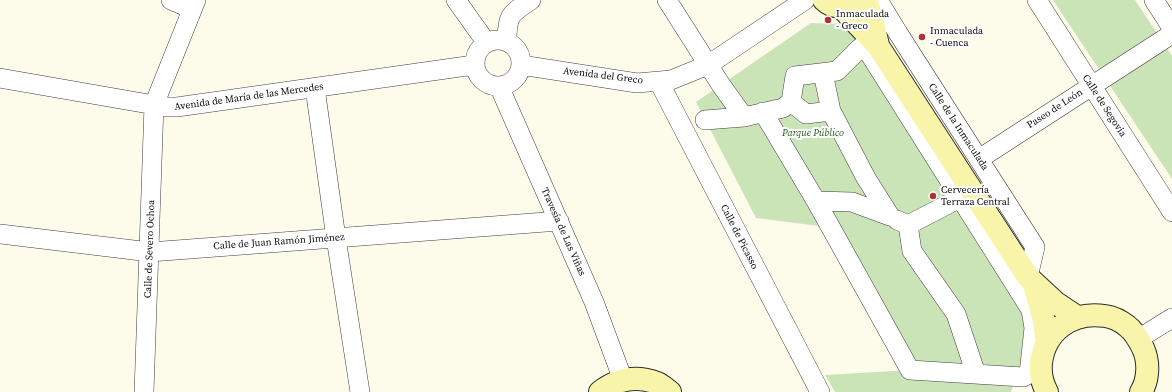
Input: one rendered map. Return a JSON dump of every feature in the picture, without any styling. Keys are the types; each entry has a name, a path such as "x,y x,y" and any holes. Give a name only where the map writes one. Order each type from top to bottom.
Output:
{"street":[{"path":"154,105 194,5 171,0"},
{"path":"456,0 486,42"},
{"path":"507,41 507,25 510,17 516,10 531,0"},
{"path":"667,0 744,117"},
{"name":"Avenida del Greco","path":"521,65 637,83 671,80 708,64 805,0"},
{"path":"833,4 857,5 865,0"},
{"name":"Calle de la Inmaculada","path":"865,0 871,15 878,46"},
{"name":"Calle de la Inmaculada","path":"878,0 1035,247 1031,280 1044,321 1047,343"},
{"name":"Calle de Segovia","path":"1037,0 1172,212"},
{"path":"1154,0 1172,28"},
{"name":"Calle de la Inmaculada","path":"833,4 878,46 1031,280 1056,304 1077,317"},
{"name":"Paseo de León","path":"979,159 1091,85 1172,34"},
{"path":"493,40 507,41 513,45 521,57 520,72 512,82 506,85 492,86 485,83 476,72 474,65 477,52 486,42 493,40"},
{"path":"705,120 744,117 763,112 783,108 791,102 795,76 837,71 864,45 1031,310 1034,328 1029,374 1023,377 910,370 816,201 763,112"},
{"name":"Avenida de María de las Mercedes","path":"0,78 166,107 177,107 474,65"},
{"path":"823,73 831,111 866,178 890,216"},
{"name":"Calle de Picasso","path":"659,82 820,392"},
{"name":"Travesía de Las Viñas","path":"499,86 594,302 623,380"},
{"path":"315,88 360,392"},
{"path":"791,102 806,114 831,111"},
{"name":"Calle de Severo Ochoa","path":"144,392 154,105"},
{"path":"908,225 960,198"},
{"path":"816,201 852,202 890,216 908,225"},
{"name":"Calle de Juan Ramón Jiménez","path":"0,234 150,252 558,221"},
{"path":"908,225 912,251 956,314 976,374"},
{"path":"1047,392 1044,387 1041,370 1043,353 1050,338 1062,325 1077,317 1094,314 1111,317 1127,326 1138,339 1146,354 1148,372 1144,388 1141,392"},
{"path":"1138,339 1172,318"},
{"path":"600,392 609,385 623,380 641,379 658,384 670,392"}],"green space":[{"path":"1053,0 1135,0 1172,56 1172,179"},
{"name":"Parque Público","path":"811,23 850,24 1031,310 1026,349 1011,392 835,392 825,375 910,370 827,227 756,218 696,102"}],"place":[{"name":"Inmaculada - Greco","path":"828,20"},
{"name":"Inmaculada - Cuenca","path":"922,37"},
{"name":"Cervecería Terraza Central","path":"933,196"}]}
